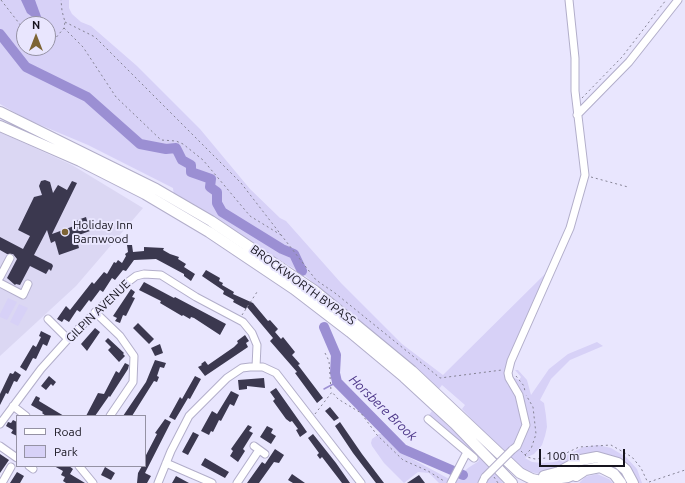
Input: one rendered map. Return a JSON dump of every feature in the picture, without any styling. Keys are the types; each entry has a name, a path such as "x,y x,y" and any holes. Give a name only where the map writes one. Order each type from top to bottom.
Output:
{"highway":[{"name":"BROCKWORTH BYPASS","path":"0,112 156,189 211,221 315,291 412,371 511,467 524,476 536,480 555,480 590,468 605,469 614,474 621,483"},
{"name":"BROCKWORTH BYPASS","path":"0,126 80,161 145,194 209,232 288,284 350,332 404,377 454,424 512,483"},
{"path":"524,476 542,476 553,474 581,460 597,457 613,460 623,466 633,483"},
{"path":"572,483 580,472"}],"street":[{"path":"483,480 520,440 526,425 519,395 508,373 509,359 570,228 585,175 576,104 575,58 568,0"},
{"path":"577,114 629,62 678,0"},
{"path":"0,276 10,258"},
{"name":"GILPIN AVENUE","path":"0,424 41,369 68,339 131,279 144,274 150,273 167,278 196,297 243,322 257,345 256,367"},
{"path":"0,283 22,295 28,284"},
{"path":"95,312 120,336 134,356 133,382 111,415"},
{"path":"48,319 68,339"},
{"path":"158,483 166,463 190,416 227,378 242,368 256,367 270,369 276,373 312,417 324,429 361,483"},
{"path":"13,406 25,415"},
{"path":"428,419 474,458"},
{"path":"0,446 16,457"},
{"path":"237,483 260,450"},
{"path":"453,480 467,452"},
{"path":"166,463 212,483"},
{"path":"2,479 11,466"},
{"path":"80,467 92,483"}],"path":[{"path":"1,0 16,20"},
{"path":"56,38 64,28 65,22 61,0"},
{"path":"576,104 622,57 666,0"},
{"path":"65,22 95,37 241,183 316,280 335,293 440,378 501,370 512,373 518,377 524,386 526,396 533,407 535,418 535,440 532,449 525,455"},
{"path":"64,28 83,47 116,97 161,140 176,141 183,144 203,160 250,216 283,236"},
{"path":"585,175 628,187"},
{"path":"238,319 244,313 257,292"},
{"path":"325,353 329,361 332,392 338,399 361,413 377,435 403,460 428,471 447,483"},
{"path":"312,417 332,392"},
{"path":"648,482 685,470"}],"shaded area":[{"path":"21,0 35,0 41,16 31,16 27,13"},
{"path":"0,132 72,165 143,208 76,286 0,356"}],"green space":[{"path":"0,0 69,0 69,8 72,14 81,22 91,26 137,66 200,129 250,189 280,218 286,221 341,283 402,344 443,375 548,271 506,376 508,386 512,377 519,380 521,377 515,370 518,370 527,380 531,395 549,369 568,354 597,342 603,346 570,360 551,379 540,400 544,403 546,416 547,427 545,436 542,445 534,454 525,458 532,462 554,462 583,447 598,445 611,448 626,457 637,469 642,483 635,483 615,458 562,468 540,474 522,470 517,467 462,409 465,405 442,385 439,389 303,274 174,197 173,188 88,145 26,119 0,104"},
{"path":"8,298 17,302 7,320 0,317 0,314"},
{"path":"19,304 28,308 18,326 10,322"},
{"path":"432,411 486,461 503,483 452,483 468,468 479,461 429,415"},
{"path":"379,434 384,434 405,455 451,480 449,483 439,483 429,473 418,472 404,483 384,463 372,446 372,439"},
{"path":"597,474 609,479 613,483 579,483 585,477"}],"building":[{"name":"Holiday Inn Barnwood","path":"45,180 50,182 53,193 58,185 67,190 72,181 77,183 52,234 74,226 72,222 86,217 90,231 76,236 79,248 59,255 55,241 51,243 47,230 34,255 52,264 53,266 51,271 49,269 46,274 30,266 20,285 15,285 7,278 17,259 13,254 7,254 0,250 0,237 23,249 30,236 18,230 34,197 42,195 39,186 41,181"},
{"path":"127,245 132,245 133,252 144,251 144,247 164,248 163,250 179,257 178,259 186,264 184,267 195,274 191,281 184,276 184,274 156,259 134,260 126,271 123,270 115,280 112,278 103,292 100,290 91,302 89,300 80,312 77,310 69,322 64,319 62,322 57,319 66,306 70,310 92,282 94,284 104,272 107,274 114,262 116,263 118,260 122,263 126,256 125,254 128,252"},
{"path":"206,270 220,278 219,281 223,283 222,285 234,292 233,294 253,303 268,321 270,320 278,329 275,332 281,339 283,337 295,352 292,355 300,364 298,365 323,398 317,403 295,373 297,372 270,341 273,338 247,307 246,309 233,302 234,300 223,294 224,291 202,276"},
{"path":"144,282 226,324 220,335 194,318 191,317 190,319 183,315 182,316 160,303 161,301 139,290"},
{"path":"131,289 135,292 132,297 135,298 126,316 123,315 120,323 115,321 117,318 113,316"},
{"path":"138,323 154,339 149,344 133,328"},
{"path":"95,328 100,332 87,351 81,344"},
{"path":"41,331 51,336 47,346 43,344 36,359 33,358 26,371 20,367 33,345 36,347 41,337 39,336"},
{"path":"245,335 249,341 246,343 248,347 205,376 198,367 205,361 208,365 234,347 238,343 237,341"},
{"path":"108,338 124,353 123,354 125,356 119,362 108,350 111,347 105,341"},
{"path":"160,344 163,353 155,356 151,348"},
{"path":"155,360 166,363 164,368 160,367 157,382 154,381 133,415 124,415 146,382"},
{"path":"125,363 129,365 110,397 109,396 96,415 87,415 98,393 104,394 116,371 119,373"},
{"path":"15,371 21,375 17,382 14,381 8,394 6,393 0,405 0,394 10,373 13,374"},
{"path":"49,376 56,382 53,386 51,384 46,390 41,386"},
{"path":"195,376 201,379 190,399 188,398 175,420 169,417 180,397 182,399"},
{"path":"264,378 265,388 247,386 247,389 239,390 238,380"},
{"path":"276,388 307,432 300,437 296,430 298,429 292,421 290,422 286,419 273,401 275,399 270,392"},
{"path":"231,391 239,395 234,406 230,404 213,432 211,431 209,435 201,431 212,411 217,414"},
{"path":"36,396 40,398 39,401 62,415 45,415 42,413 43,412 31,405"},
{"path":"330,407 339,418 334,421 325,411"},
{"path":"165,419 171,422 145,473 151,476 147,483 137,483 138,473 141,467 146,467 146,455 157,434 155,433"},
{"path":"13,420 16,422 16,436 11,433 13,430 6,426 8,422 11,423"},
{"path":"340,422 384,483 376,483 353,453 335,426"},
{"path":"248,425 252,427 249,431 253,433 243,449 245,451 238,462 230,456 233,451 231,449"},
{"path":"267,426 273,429 271,433 276,436 271,444 260,437"},
{"path":"193,432 199,435 188,455 182,452"},
{"path":"313,434 350,483 342,483 322,457 320,459 317,455 319,453 308,438"},
{"path":"275,449 284,455 279,463 274,462 259,483 247,483 262,462 265,464"},
{"path":"0,454 9,460 0,473"},
{"path":"205,458 229,472 225,478 201,465"},
{"path":"56,467 70,467 73,469 70,474 85,483 66,483 63,481 65,477 61,475 63,471"},
{"path":"105,467 115,473 111,480 101,475"},
{"path":"17,472 24,476 20,483 10,483"},
{"path":"292,474 305,483 293,483 288,480"},
{"path":"419,475 425,483 407,483"},
{"path":"176,476 189,483 172,483"}],"waterway":[{"name":"Horsbere Brook","path":"0,34 26,67 87,97 140,144 166,149 176,148 182,160 191,165 191,172 211,179 210,187 217,192 217,203 222,212 282,249 294,254 302,271"},
{"name":"Horsbere Brook","path":"324,327 336,355 335,373 337,382 403,449 463,475"},
{"path":"324,389 337,382"}],"place":[{"name":"Holiday Inn Barnwood","path":"65,232"}]}
